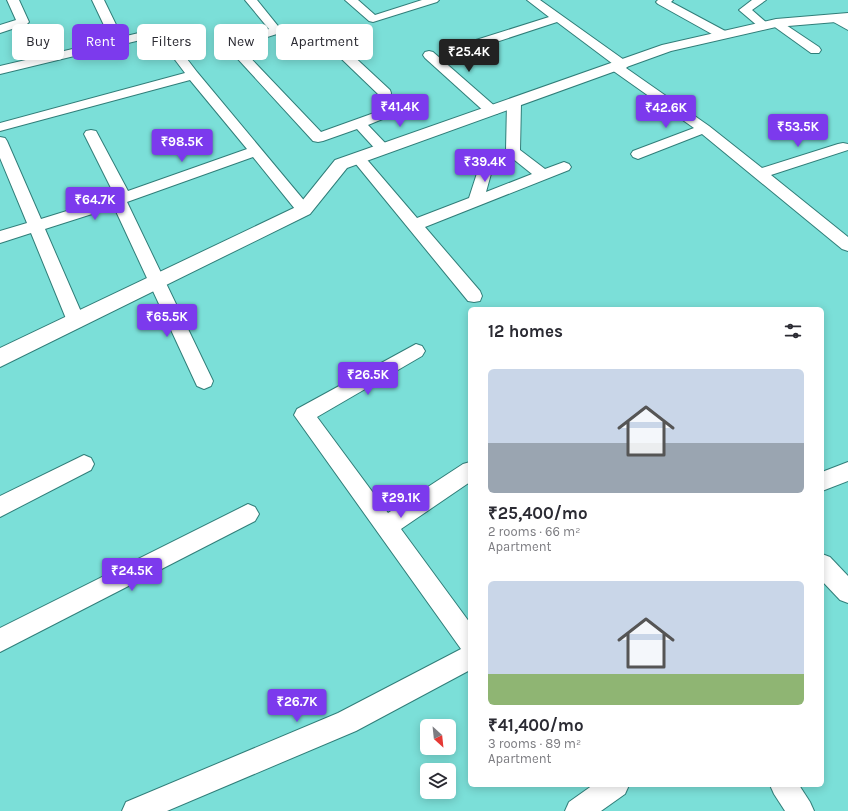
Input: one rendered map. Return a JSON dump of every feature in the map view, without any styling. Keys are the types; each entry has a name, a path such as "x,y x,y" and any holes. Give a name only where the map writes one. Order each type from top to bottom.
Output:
{"street":[{"path":"0,29 23,22 13,0"},
{"path":"98,0 109,24"},
{"path":"251,0 276,31 231,45 318,138 380,115 385,93 351,60"},
{"path":"351,0 373,19 427,1"},
{"path":"533,0 559,18 704,129 848,245"},
{"path":"667,0 662,2 723,35"},
{"path":"760,0 745,10 815,50"},
{"path":"480,43 559,18"},
{"path":"0,358 304,210 341,164 620,66 667,48 770,24 843,20"},
{"path":"129,39 160,32 193,75 304,210"},
{"path":"0,70 72,53"},
{"path":"429,55 492,111"},
{"path":"0,127 193,75"},
{"path":"513,152 514,103"},
{"path":"358,124 383,149"},
{"path":"638,154 704,129"},
{"path":"92,134 156,282 204,381"},
{"path":"0,141 76,321"},
{"path":"760,174 843,147"},
{"path":"0,237 121,199 256,151"},
{"path":"513,152 543,175"},
{"path":"476,201 485,167 513,152"},
{"path":"358,158 474,296"},
{"path":"415,225 564,166"},
{"path":"416,351 304,415 468,639"},
{"path":"0,506 84,464"},
{"path":"824,481 848,471"},
{"path":"386,527 468,472"},
{"path":"0,640 248,514"},
{"path":"824,567 848,592"},
{"path":"135,811 347,722 468,658"},
{"path":"578,811 613,787"},
{"path":"783,787 801,811"}]}
